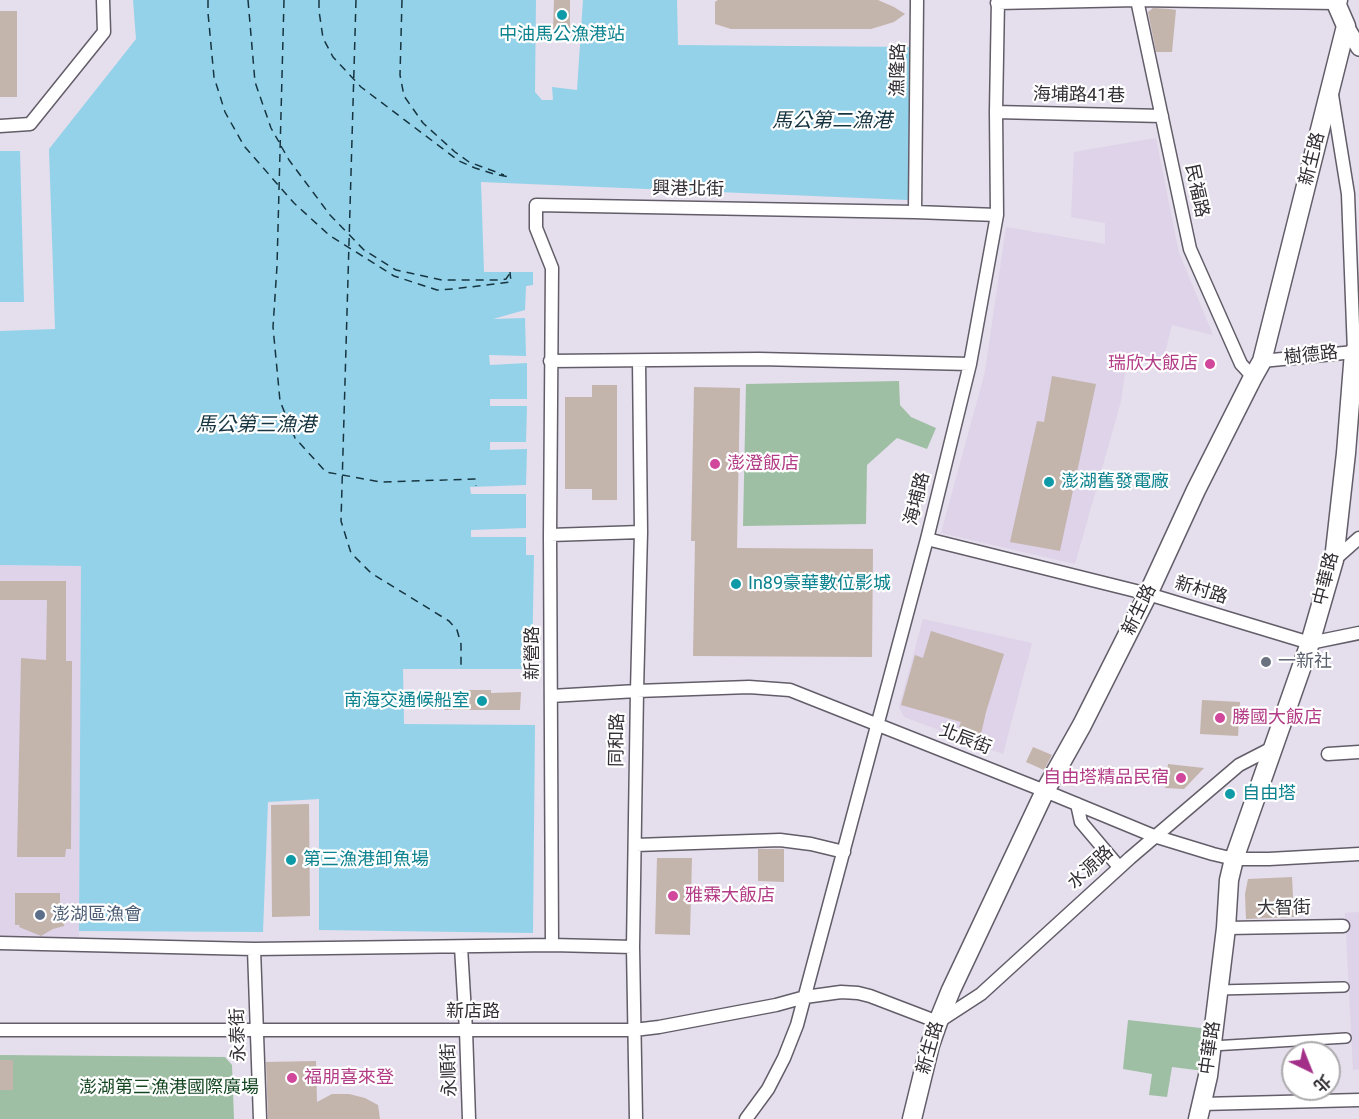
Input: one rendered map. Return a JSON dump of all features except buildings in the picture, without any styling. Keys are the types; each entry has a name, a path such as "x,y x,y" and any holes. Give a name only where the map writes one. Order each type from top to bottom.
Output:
{"main road":[{"path":"1336,1 1346,26"},
{"name":"中華路","path":"1331,88 1346,26"},
{"name":"新生路","path":"912,1119 930,1045 951,990 1045,791 1082,725 1148,594 1196,490 1258,369 1331,88"},
{"name":"中華路","path":"1200,1112 1212,1046 1226,928 1229,880 1234,859 1310,643 1334,560 1356,349"}],"street":[{"path":"0,126 30,124 104,32 103,0"},
{"name":"漁隆路","path":"915,212 917,0"},
{"name":"民福路","path":"1145,0 1161,116 1190,249 1241,364 1258,369"},
{"path":"997,2 1336,1"},
{"name":"海埔路","path":"746,1119 768,1089 797,1025 927,539 970,364 997,215 997,2"},
{"path":"1346,26 1359,48"},
{"name":"中華路","path":"1331,88 1348,195 1356,349"},
{"name":"海埔路41巷","path":"996,112 1161,116"},
{"name":"興港北街","path":"550,361 552,268 536,228 536,205 997,215"},
{"name":"樹德路","path":"1258,369 1356,349"},
{"path":"550,361 759,359 970,364"},
{"name":"新營路","path":"550,361 552,945"},
{"name":"同和路","path":"636,1119 633,947 641,532 639,361"},
{"path":"550,536 641,532"},
{"path":"1334,560 1359,538"},
{"name":"新村路","path":"927,539 1148,594 1310,643 1359,633"},
{"name":"北辰街","path":"551,696 637,690 748,687 790,690 1154,836 1213,854 1234,859 1359,854"},
{"name":"水源路","path":"938,1022 981,994 1119,867 1239,765 1274,747"},
{"path":"1328,754 1359,752"},
{"path":"1077,804 1081,822 1119,867"},
{"path":"636,845 780,840 844,852"},
{"name":"大智街","path":"1226,928 1343,926"},
{"path":"0,943 254,949 552,945 633,947"},
{"name":"永順街","path":"461,947 469,1119"},
{"name":"永泰街","path":"254,949 260,1119"},
{"path":"1218,990 1344,987"},
{"name":"新店路","path":"0,1030 633,1030 842,992 858,993 938,1022"},
{"path":"1212,1046 1346,1038"},
{"path":"1200,1112 1359,1100"}],"shaded area":[{"name":"澎湖舊發電廠","path":"1156,138 1179,253 1213,335 1172,325 1161,368 1127,358 1121,401 1075,564 941,533 985,372 1006,227 1105,244 1105,223 1071,217 1074,152"},
{"path":"0,565 81,566 79,941 0,941"},
{"path":"923,619 1032,643 1003,754 904,717 899,707"},
{"path":"1359,912 1359,1069 1353,1070 1345,913"}],"green space":[{"path":"899,381 900,405 911,417 936,428 927,449 897,438 867,465 866,524 743,526 746,384"},
{"path":"1128,1020 1210,1029 1204,1071 1172,1067 1167,1097 1149,1095 1152,1074 1123,1069"},
{"name":"澎湖第三漁港國際廣場","path":"0,1055 225,1057 232,1065 234,1119 0,1119"}],"water":[{"name":"馬公第三漁港","path":"133,0 536,0 535,92 542,100 553,100 552,87 577,90 583,0 677,0 678,45 910,47 908,200 481,182 484,272 533,272 533,285 526,286 525,310 493,319 525,318 526,356 489,355 490,365 527,363 527,399 490,399 490,406 527,406 526,442 490,442 490,450 527,449 526,485 470,487 471,494 526,494 526,528 471,530 471,537 526,537 526,555 534,555 532,669 403,669 404,724 535,725 533,933 319,930 319,799 268,802 263,932 79,931 81,566 0,565 0,331 55,329 49,149 136,39"},
{"path":"0,151 20,151 24,302 0,302"}],"ferry route":[{"path":"208,0 214,77 225,112 244,146 294,203 329,235 394,276 437,290 511,282 510,272"},
{"path":"248,0 255,82 271,128 279,142"},
{"path":"284,0 277,266 273,327 280,401 295,438 326,472 381,482 475,479 476,486"},
{"path":"319,0 323,38 333,57 361,87 459,161 494,174 510,177"},
{"path":"356,0 341,521 351,553 371,573 449,621 457,630 461,644 461,669"},
{"path":"402,0 400,75 404,96 423,123 455,152 469,162 504,175"},
{"path":"281,146 330,215 364,250 396,270 442,280 501,280 506,279 510,273"}],"place":[{"name":"中油馬公漁港站","path":"562,15"},
{"name":"瑞欣大飯店","path":"1210,364"},
{"name":"澎澄飯店","path":"715,464"},
{"name":"澎湖舊發電廠","path":"1049,482"},
{"name":"In89豪華數位影城","path":"736,584"},
{"name":"一新社","path":"1266,662"},
{"name":"南海交通候船室","path":"482,701"},
{"name":"勝國大飯店","path":"1220,718"},
{"name":"自由塔精品民宿","path":"1181,778"},
{"name":"自由塔","path":"1230,794"},
{"name":"第三漁港卸魚場","path":"291,860"},
{"name":"雅霖大飯店","path":"673,896"},
{"name":"澎湖區漁會","path":"40,915"},
{"name":"福朋喜來登","path":"292,1078"}],"water label":[{"name":"馬公第二漁港","path":"832,122"}]}
